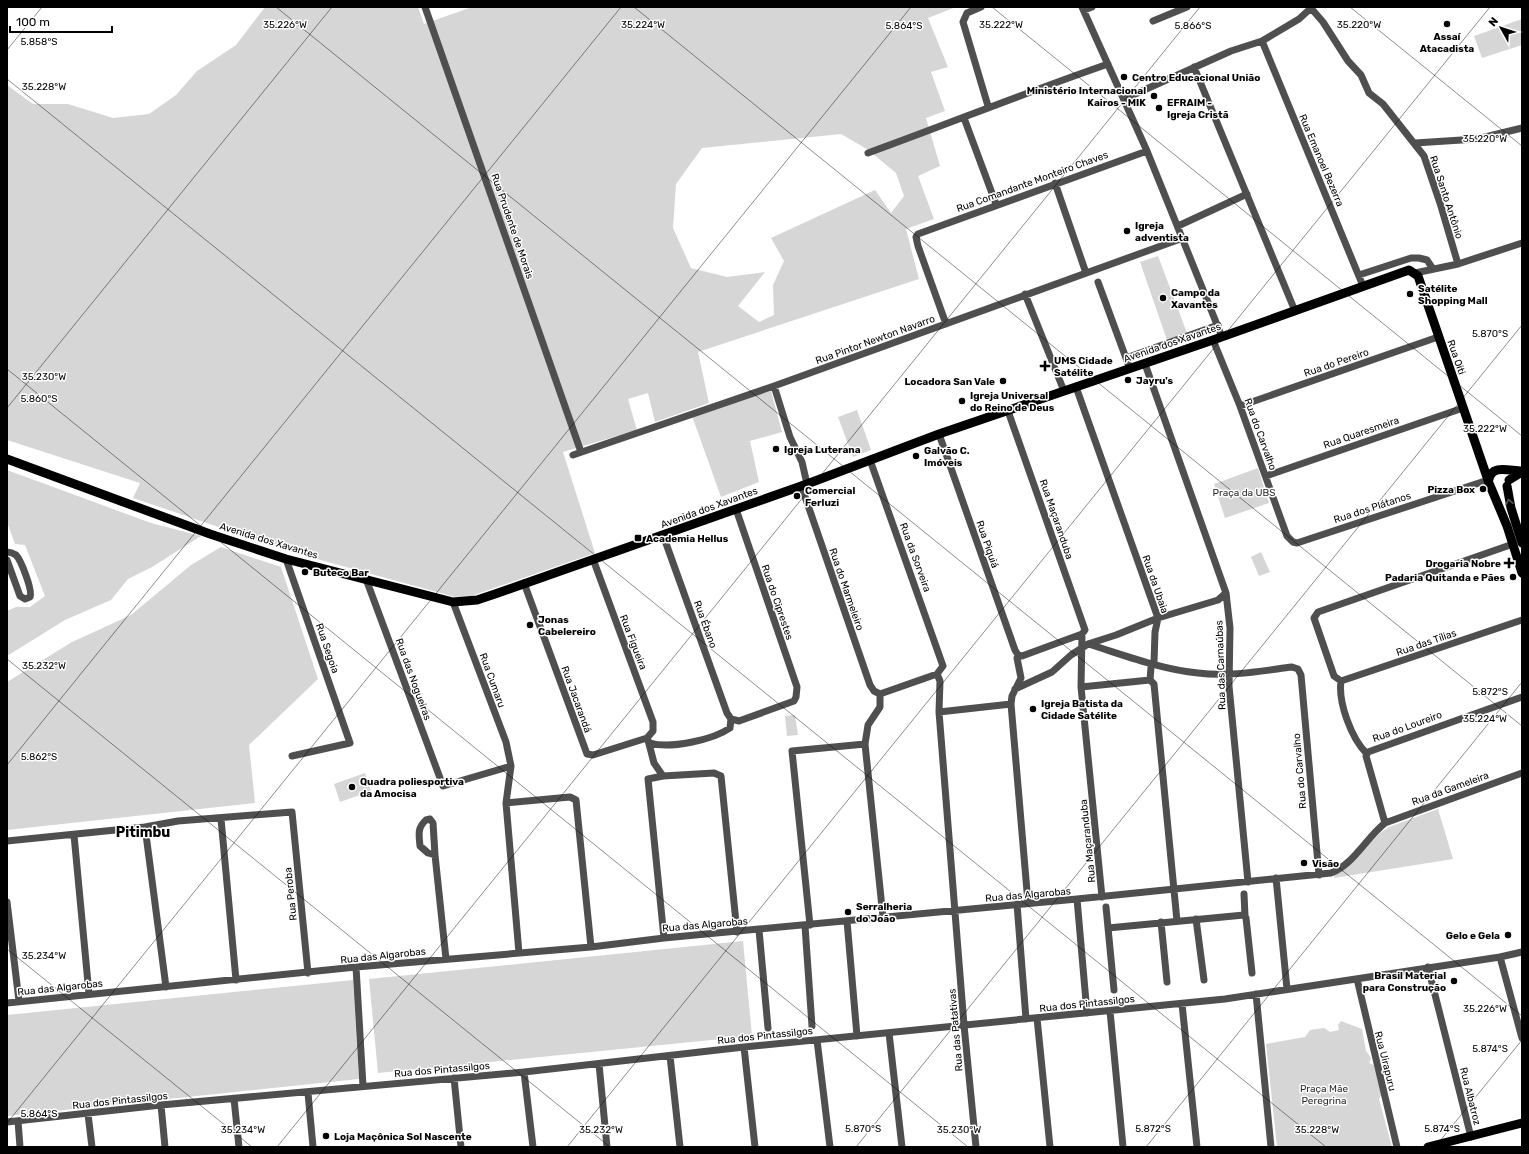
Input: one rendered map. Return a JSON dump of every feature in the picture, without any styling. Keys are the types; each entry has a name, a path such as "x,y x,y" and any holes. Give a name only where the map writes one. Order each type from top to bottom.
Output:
{"main road":[{"name":"Avenida dos Xavantes","path":"7,459 203,531 286,559 454,602 477,600 736,509 939,434 1218,339 1406,270 1413,272"},
{"name":"Rua Oiti","path":"1413,272 1418,276 1438,337 1490,482 1517,543"},
{"name":"Rua Oiti","path":"1480,452 1500,469"},
{"path":"1500,469 1522,471 1502,489 1496,490 1490,482 1491,473 1500,469"},
{"path":"1500,469 1509,475 1508,483"},
{"name":"Rua Oiti","path":"1508,483 1522,573"},
{"path":"1428,1147 1522,1123"}],"street":[{"name":"Rua Prudente de Morais","path":"425,7 582,452"},
{"path":"981,7 967,13 963,22 988,106"},
{"path":"1083,9 1092,7"},
{"path":"1153,21 1185,7"},
{"path":"1124,99 1231,51 1262,41 1299,19 1311,7"},
{"name":"Rua Santo Antônio","path":"1311,7 1323,22 1348,61 1363,78 1369,93 1383,104 1424,156 1458,264"},
{"name":"Rua do Carvalho","path":"1083,9 1147,151 1218,325 1218,339 1240,406 1287,536"},
{"name":"Rua Emanoel Bezerra","path":"1262,41 1364,286"},
{"path":"868,153 964,118 988,106 1108,64"},
{"path":"1194,67 1295,310"},
{"path":"964,118 996,204"},
{"path":"1415,143 1477,139 1522,128"},
{"name":"Rua Comandante Monteiro Chaves","path":"946,324 917,241 918,234 924,230 1147,151"},
{"path":"1055,183 1086,273"},
{"path":"1178,226 1247,194"},
{"name":"Rua Pintor Newton Navarro","path":"573,455 774,386 1183,238"},
{"path":"1413,272 1458,264 1522,243"},
{"path":"1359,275 1411,258 1427,260 1433,269"},
{"path":"1098,282 1130,369"},
{"path":"1026,294 1064,391"},
{"name":"Avenida dos Xavantes","path":"1126,358 1218,325"},
{"name":"Rua do Pereiro","path":"1240,406 1438,337"},
{"path":"1170,343 1174,354"},
{"path":"1151,349 1156,360"},
{"name":"Rua das Carnaúbas","path":"1144,364 1226,593 1230,628 1229,686 1248,882"},
{"name":"Rua do Marmeleiro","path":"774,386 790,437 802,462 804,484 870,685 874,692 880,694"},
{"name":"Rua da Ubaia","path":"1076,387 1158,618 1155,632 1154,663 1151,667 1150,680 1154,684 1177,921"},
{"name":"Rua Quaresmeira","path":"1266,476 1463,408"},
{"name":"Rua Maçaranduba","path":"1008,411 1085,630 1083,633 1081,647 1081,687 1102,897"},
{"name":"Rua Piquiá","path":"939,434 1012,643 1020,655 1017,661 1021,674 1011,704"},
{"name":"Rua da Sorveira","path":"870,460 943,661 942,668 937,674"},
{"name":"Rua dos Plátanos","path":"1287,536 1292,542 1297,543 1490,482"},
{"name":"Rua do Ciprestes","path":"731,719 739,721 794,701 797,687 736,509"},
{"name":"Rua Ébano","path":"663,535 726,713 731,719"},
{"path":"1385,823 1367,753 1355,737 1342,703 1339,680 1314,618 1316,614 1517,543"},
{"path":"7,552 13,553 19,559 32,591 30,597 25,599 20,596 7,560"},
{"name":"Rua Segoia","path":"286,559 350,743 292,756"},
{"name":"Rua Figueira","path":"593,559 651,714 653,731 648,740"},
{"name":"Rua das Nogueiras","path":"366,579 443,786 511,766"},
{"name":"Rua Jacarandá","path":"524,583 587,754 593,755 648,740"},
{"path":"1015,689 1052,672 1081,647 1158,618 1218,600 1226,593"},
{"name":"Rua Cumaru","path":"454,602 506,742 511,766 506,803"},
{"name":"Rua das Tílias","path":"1339,680 1522,620"},
{"path":"1020,655 1083,633"},
{"path":"1088,644 1199,674 1230,674"},
{"name":"Rua do Carvalho","path":"1230,674 1295,668 1301,675 1318,874"},
{"path":"883,917 864,744 868,725 880,707 880,694 937,674 940,681 939,712 954,910"},
{"path":"1081,687 1150,680"},
{"name":"Rua do Loureiro","path":"1367,753 1522,697"},
{"path":"939,712 1011,704 1028,903"},
{"path":"648,740 661,745 702,740 715,736 730,728 731,719"},
{"path":"648,740 654,763 663,776"},
{"path":"812,1026 807,926 792,752 864,744"},
{"path":"664,938 648,779 663,776 714,773 718,774 722,780 737,932"},
{"name":"Rua da Gameleira","path":"1385,823 1522,773"},
{"path":"519,953 506,803 570,797 576,800 577,804 592,947"},
{"name":"Rua Peroba","path":"221,819 292,812 308,973"},
{"path":"7,841 145,827 178,821 221,819 236,980"},
{"path":"435,855 428,853 420,846 418,831 421,825 426,820 430,819 433,823 446,959"},
{"name":"Rua das Algarobas","path":"7,1003 446,959 592,947 664,938 807,926 883,917 1102,897 1331,873 1342,868 1385,823"},
{"path":"145,827 166,987"},
{"path":"74,835 89,994"},
{"path":"1276,878 1288,989"},
{"path":"1244,894 1245,916 1252,973"},
{"path":"1078,899 1087,1013"},
{"path":"7,902 19,1001"},
{"path":"1017,904 1026,1019"},
{"path":"1106,906 1114,990"},
{"name":"Rua das Patativas","path":"954,910 976,1147"},
{"path":"1108,928 1161,922 1242,915 1245,916"},
{"path":"1196,919 1204,980"},
{"path":"847,921 857,1036"},
{"path":"1161,922 1167,982"},
{"path":"759,930 768,1028"},
{"name":"Rua dos Pintassilgos","path":"7,1122 161,1105 524,1072 744,1047 1182,1004 1357,979 1428,967 1500,958 1522,952"},
{"path":"1500,958 1522,1038"},
{"name":"Rua Albatroz","path":"1428,967 1470,1137"},
{"path":"356,968 363,1086"},
{"name":"Rua Uirapuru","path":"1357,979 1397,1147"},
{"path":"1256,994 1271,1147"},
{"path":"1182,1004 1197,1147"},
{"path":"1110,1011 1123,1147"},
{"path":"1037,1018 1050,1147"},
{"path":"889,1033 902,1147"},
{"path":"817,1040 830,1147"},
{"path":"744,1047 755,1147"},
{"path":"670,1056 680,1147"},
{"path":"599,1064 607,1147"},
{"path":"524,1072 533,1147"},
{"path":"454,1078 461,1147"},
{"path":"308,1092 313,1147"},
{"path":"234,1099 239,1147"},
{"path":"161,1105 165,1147"},
{"path":"88,1114 92,1147"},
{"path":"18,1121 20,1147"}],"green space":[{"path":"265,7 418,7 424,24 472,7 956,7 928,18 948,67 931,72 945,111 926,118 940,166 918,176 934,219 906,229 919,279 698,352 709,403 655,422 648,393 628,399 637,430 563,452 595,553 471,596 455,597 295,553 133,498 140,483 7,440 7,85 33,104 68,104 113,118 149,114 176,95 197,71 236,45","holes":["841,134 867,149 896,173 904,196 891,213 875,190 771,238 784,261 773,285 774,315 759,322 738,306 765,272 727,277 691,268 673,228 676,184 702,148"]},
{"path":"1522,19 1522,45 1482,58 1474,36"},
{"name":"Campo da Xavantes","path":"1158,256 1187,333 1167,340 1140,262"},
{"path":"771,391 782,432 750,441 759,482 721,497 692,416"},
{"path":"857,410 871,450 853,457 838,417"},
{"name":"Praça da UBS","path":"1258,468 1269,503 1225,518 1214,484"},
{"path":"7,470 151,523 201,536 152,567 128,579 111,600 65,620 7,656 7,611 16,607 30,607 45,596 25,545 15,544 7,522"},
{"path":"221,547 281,567 318,679 249,745 255,803 7,830 7,682 72,642 131,615 191,565"},
{"path":"1261,552 1270,572 1259,576 1251,557"},
{"path":"795,715 798,735 787,736 785,716"},
{"name":"Quadra poliesportiva da Amocisa","path":"365,773 371,791 340,802 334,784"},
{"path":"1438,809 1453,859 1334,878 1334,875 1351,862 1380,833 1389,827"},
{"path":"743,941 752,1036 378,1073 369,979"},
{"path":"353,980 359,1079 7,1116 7,1015"},
{"name":"Praça Mãe Peregrina","path":"1341,1021 1362,1029 1366,1051 1371,1058 1369,1063 1374,1065 1382,1094 1379,1099 1392,1147 1277,1147 1266,1044 1305,1037 1310,1030 1324,1028 1330,1032 1339,1030 1338,1025"}],"place":[{"name":"Assaí Atacadista","path":"1447,24"},
{"name":"Centro Educacional União","path":"1124,77"},
{"name":"Ministério Internacional Kairos - MIK","path":"1154,96"},
{"name":"EFRAIM - Igreja Cristã","path":"1159,108"},
{"name":"Igreja adventista","path":"1127,231"},
{"name":"Satélite Shopping Mall","path":"1410,294"},
{"name":"Campo da Xavantes","path":"1163,298"},
{"name":"UMS Cidade Satélite","path":"1045,366"},
{"name":"Jayru's","path":"1128,380"},
{"name":"Locadora San Vale","path":"1003,381"},
{"name":"Igreja Universal do Reino de Deus","path":"962,401"},
{"name":"Igreja Luterana","path":"776,449"},
{"name":"Galvão C. Imóveis","path":"916,456"},
{"name":"Pizza Box","path":"1483,489"},
{"name":"Comercial Ferluzi","path":"797,496"},
{"name":"Academia Hellus","path":"638,538"},
{"name":"Drogaria Nobre","path":"1509,563"},
{"name":"Buteco Bar","path":"305,572"},
{"name":"Padaria Quitanda e Pães","path":"1513,577"},
{"name":"Jonas Cabelereiro","path":"530,625"},
{"name":"Igreja Batista da Cidade Satélite","path":"1033,709"},
{"name":"Quadra poliesportiva da Amocisa","path":"352,787"},
{"name":"Visão","path":"1304,863"},
{"name":"Serralheria do João","path":"848,912"},
{"name":"Gelo e Gela","path":"1508,935"},
{"name":"Brasil Material para Construção","path":"1454,981"},
{"name":"Loja Maçônica Sol Nascente","path":"326,1136"}],"district":[{"name":"Pitimbu","path":"143,832"}]}
